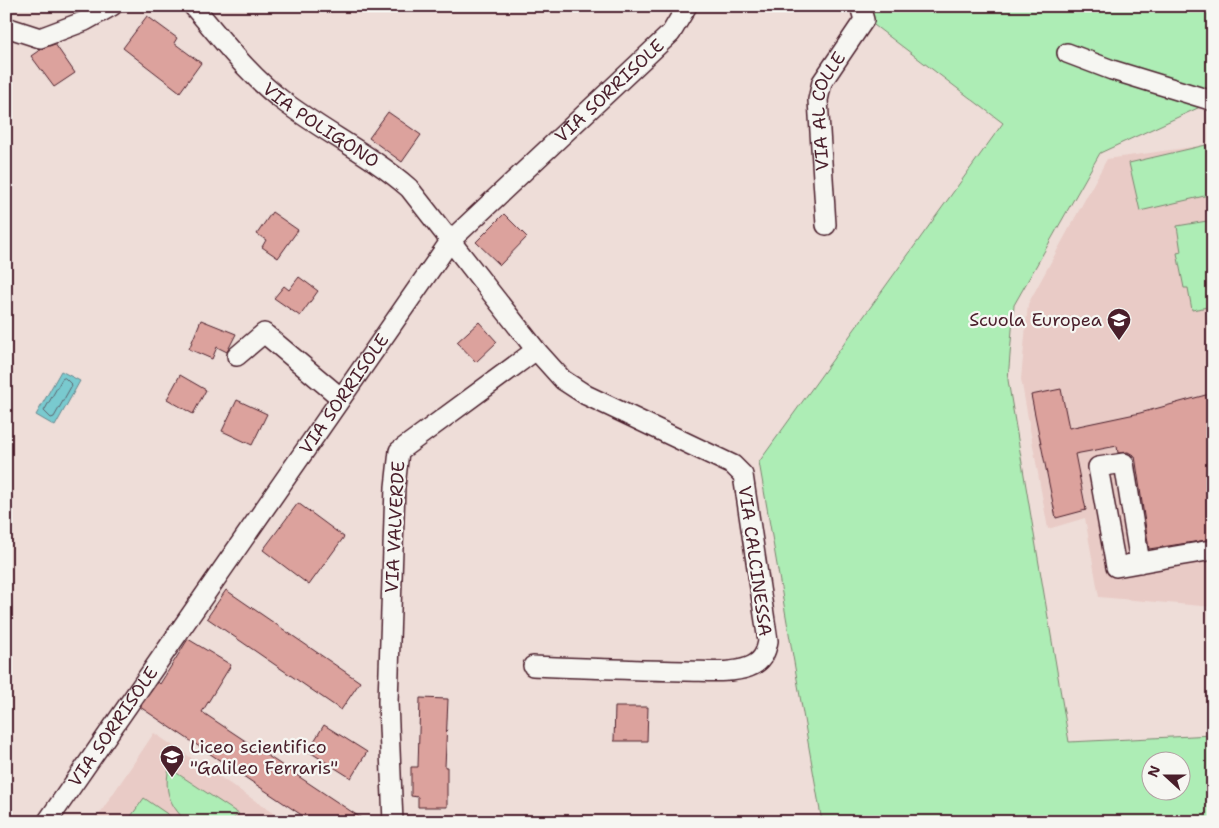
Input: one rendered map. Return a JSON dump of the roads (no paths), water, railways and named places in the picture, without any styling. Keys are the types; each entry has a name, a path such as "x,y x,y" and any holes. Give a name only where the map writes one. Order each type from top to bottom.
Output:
{"street":[{"path":"6,27 40,38 85,21 112,6"},
{"name":"VIA POLIGONO","path":"193,6 247,67 282,101 386,168 409,188 451,240"},
{"name":"VIA SORRISOLE","path":"47,822 451,240 671,33 687,6"},
{"name":"VIA AL COLLE","path":"826,225 818,100 822,82 864,20 860,6"},
{"path":"1067,52 1112,70 1213,101"},
{"path":"451,240 536,350"},
{"path":"237,356 264,333 341,398"},
{"name":"VIA CALCINESSA","path":"533,666 730,671 749,667 759,662 766,653 768,641 743,475 733,465 586,395 563,380 536,350"},
{"name":"VIA VALVERDE","path":"393,822 388,702 395,487 399,451 536,350"},
{"path":"1140,563 1124,462 1098,467 1116,567 1140,563 1213,550"}],"water":[{"path":"61,371 80,381 55,426 36,415"}],"place":[{"name":"Scuola Europea","path":"1119,341"},
{"name":"Liceo scientifico \"Galileo Ferraris\"","path":"172,778"}]}
